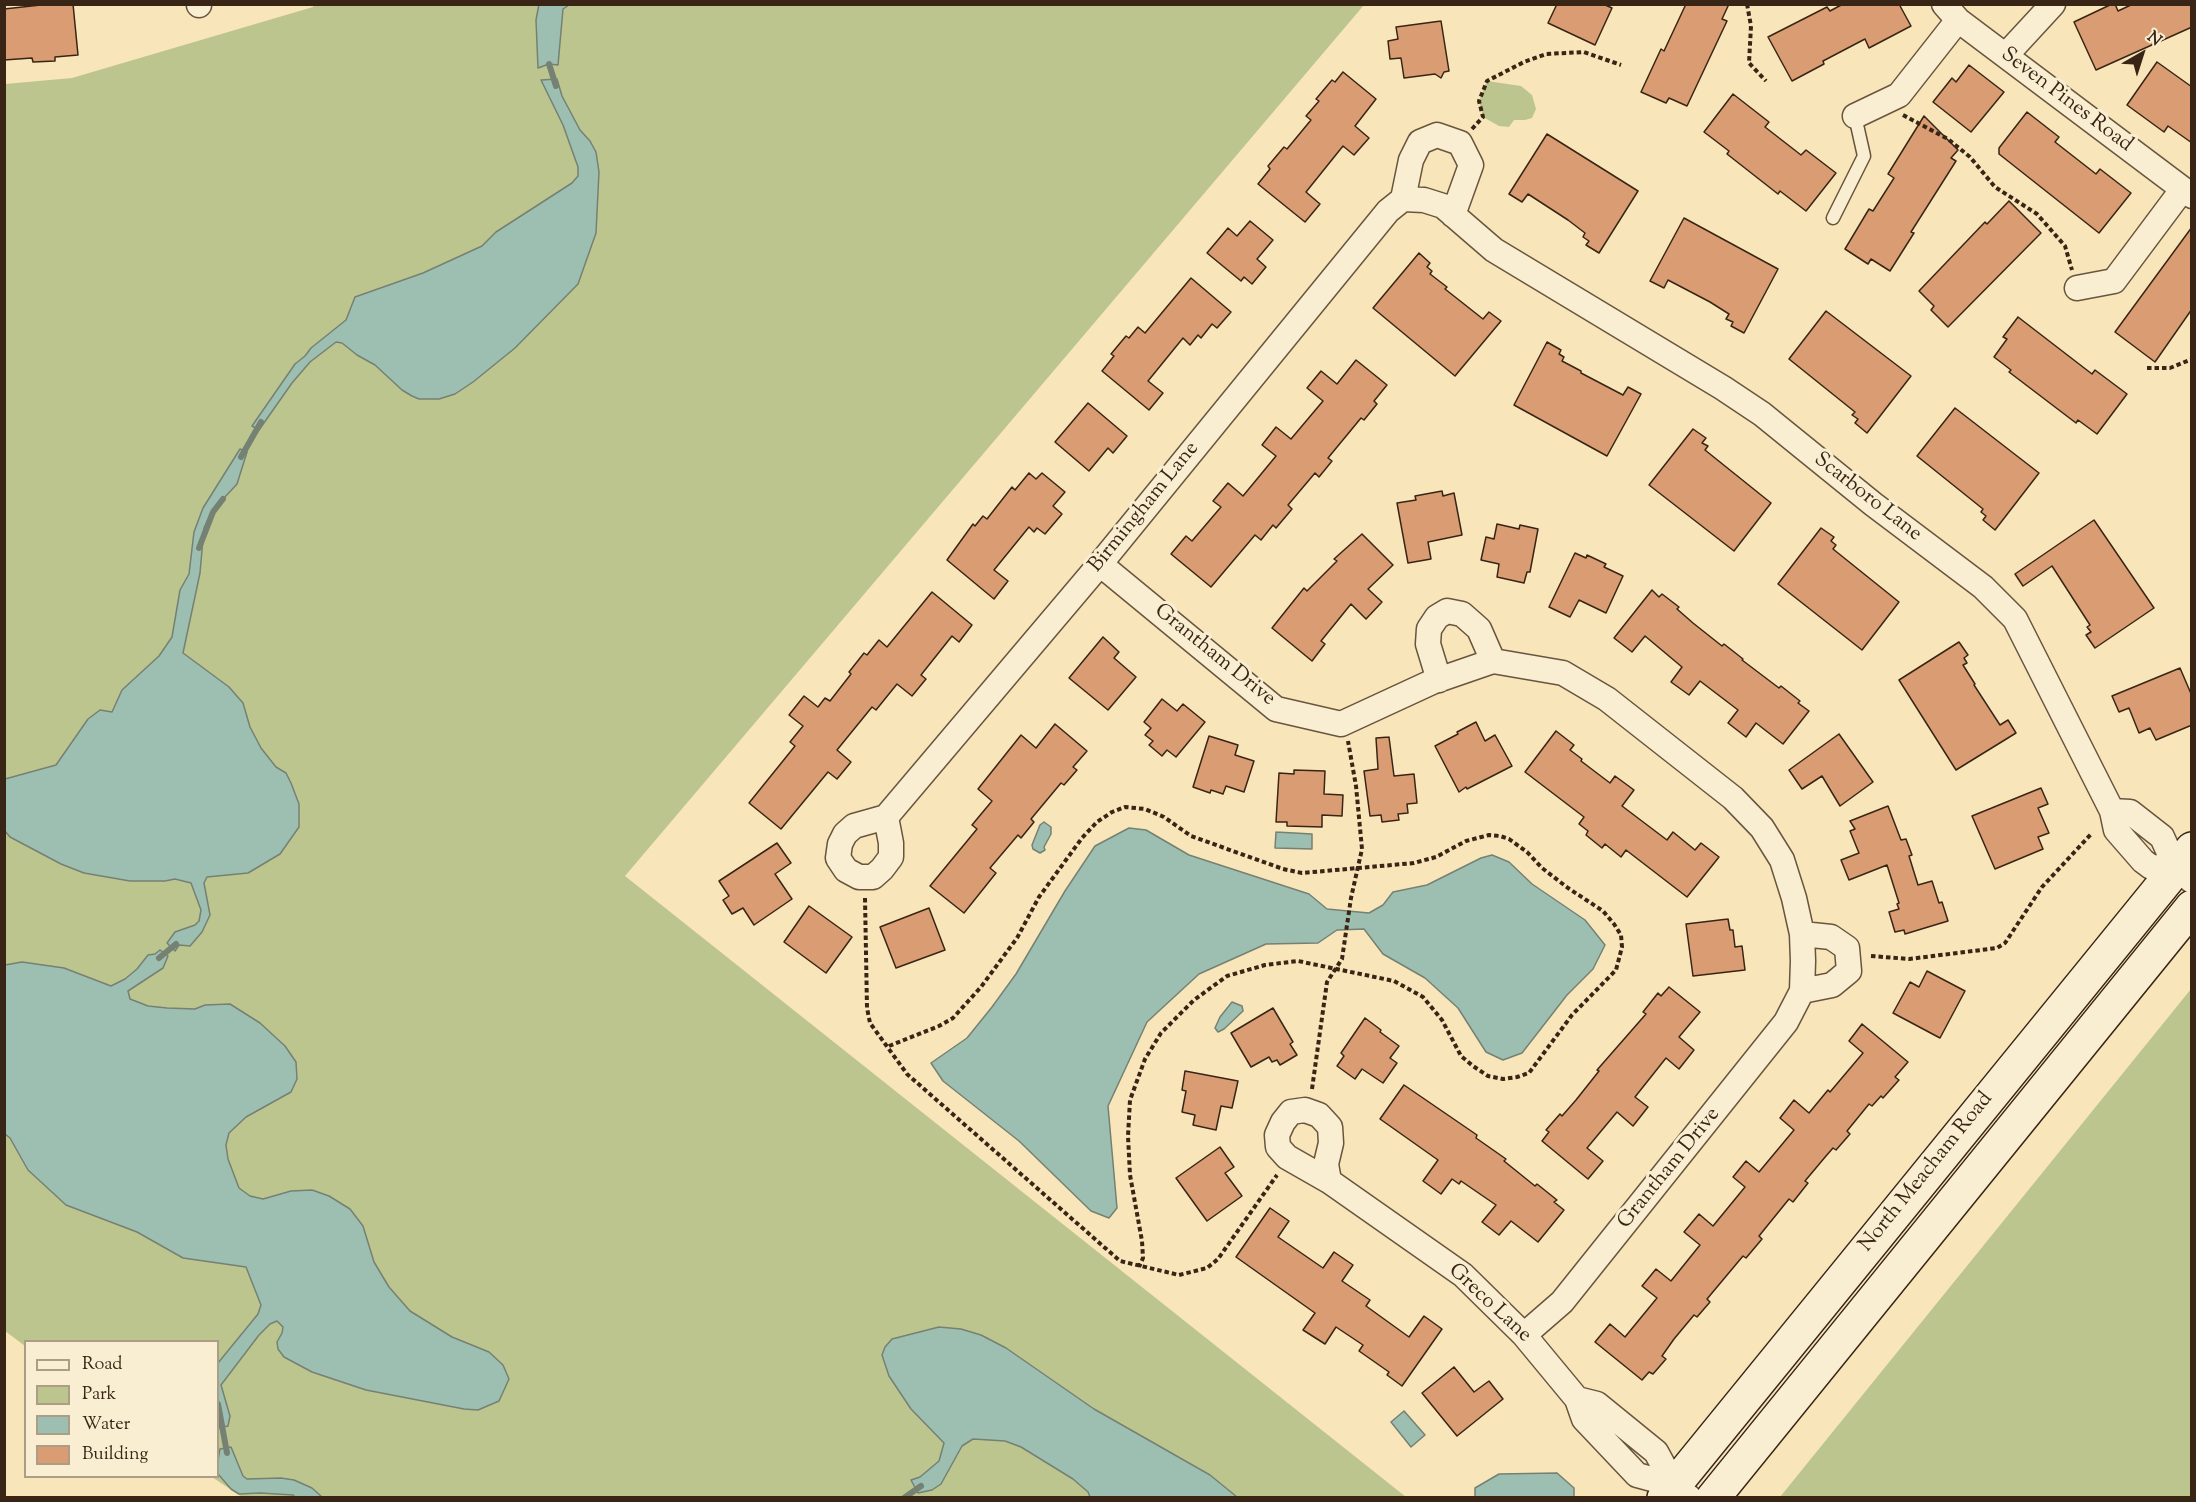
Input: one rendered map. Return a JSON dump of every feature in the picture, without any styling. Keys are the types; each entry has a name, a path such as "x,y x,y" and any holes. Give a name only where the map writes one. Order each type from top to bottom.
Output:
{"main road":[{"name":"North Meacham Road","path":"1676,1493 2186,866"},
{"name":"North Meacham Road","path":"1713,1497 2192,907"}],"street":[{"path":"2006,55 2053,4"},
{"path":"1855,116 1899,95 1951,12"},
{"name":"Seven Pines Road","path":"1951,12 2187,193"},
{"path":"1437,135 1460,144 1471,165 1453,215 1443,206 1434,203 1403,199 1411,160 1420,142 1437,135"},
{"path":"2077,288 2114,281 2187,193"},
{"name":"Birmingham Lane","path":"886,817 1100,564 1388,211 1403,199"},
{"name":"Scarboro Lane","path":"1453,215 1494,250 1663,350 1762,414 1873,504 1983,587 2015,619 2112,811 2115,830 2151,867 2186,866"},
{"name":"Grantham Drive","path":"1100,564 1276,708 1341,724 1439,680 1493,661 1563,673 1607,699 1733,798 1762,828 1782,860 1802,934 1802,991 1786,1022 1562,1302 1524,1335"},
{"path":"1439,680 1428,644 1429,629 1437,617 1447,612 1462,614 1479,629 1493,661"},
{"path":"1802,934 1831,937 1846,948 1849,971 1832,985 1802,991"},
{"name":"Greco Lane","path":"1329,1181 1463,1275 1524,1335 1577,1399 1584,1419 1637,1475 1676,1493"},
{"name":"Greco Lane","path":"1577,1399 1597,1404 1656,1452 1676,1493"}],"lane":[{"path":"1833,218 1864,156 1855,116"}],"path":[{"path":"1747,4 1751,26 1749,63 1766,81"},
{"path":"1471,130 1483,117 1479,101 1487,81 1524,62 1546,54 1584,52 1621,65"},
{"path":"1881,104 1948,139 1970,157 1995,187 2037,214 2065,246 2077,288"},
{"path":"2147,368 2170,368 2192,359"},
{"path":"1312,1089 1327,982 1342,959 1351,898 1362,849 1356,786 1348,742 1341,724"},
{"path":"889,1046 939,1026 952,1018 981,987 1017,938 1039,897 1082,838 1097,822 1125,807 1145,809 1164,817 1191,836 1283,869 1302,873 1414,863 1436,857 1466,841 1489,835 1500,836 1509,839 1527,852 1551,874 1603,911 1621,935 1622,947 1616,970 1572,1015 1529,1073 1503,1079 1488,1076 1461,1056 1442,1020 1423,997 1394,981 1298,961 1265,965 1227,976 1194,1000 1161,1033 1145,1059 1130,1100 1128,1136 1130,1175 1143,1258 1139,1267"},
{"path":"1871,956 1909,959 1997,948 2005,943 2042,887 2092,833"},
{"path":"865,897 867,1008 870,1023 889,1046 907,1074 1120,1261 1179,1275 1207,1268 1218,1259 1277,1175"}],"green space":[{"path":"314,5 1364,5 625,876 1406,1497 242,1497 214,1478 219,1478 219,1340 24,1340 24,1345 5,1331 5,84 72,78"},
{"path":"1487,81 1521,86 1532,95 1536,109 1532,118 1514,120 1509,127 1499,126 1483,117 1479,101"},
{"path":"2191,989 2191,1497 1780,1497"}],"water":[{"path":"539,4 569,5 563,9 558,65 549,64 538,68 536,20"},
{"path":"557,79 562,96 580,130 596,152 599,172 596,233 578,284 515,348 455,394 439,399 419,399 412,396 402,390 375,365 342,343 336,342 310,362 259,430 252,426 295,364 346,320 355,297 423,273 482,246 496,232 572,183 578,176 578,167 563,125 541,80"},
{"path":"240,449 247,452 237,484 212,511 204,528 200,573 183,653 229,687 243,703 250,727 261,748 276,767 286,773 291,783 299,804 299,827 280,854 248,873 207,877 204,883 210,915 202,932 190,946 179,945 175,951 167,943 175,932 195,925 199,921 201,910 191,883 175,879 130,881 84,873 61,864 10,837 5,831 5,779 56,765 88,719 100,710 112,712 122,690 159,656 172,637 180,590 189,574 194,532 203,508"},
{"path":"1044,822 1051,827 1051,834 1044,847 1045,850 1040,853 1033,849 1032,845 1040,825"},
{"path":"1129,828 1146,830 1189,855 1309,894 1327,909 1369,913 1383,905 1393,892 1427,885 1481,858 1492,855 1509,862 1532,884 1585,920 1605,945 1593,969 1567,995 1522,1053 1503,1060 1486,1052 1458,1008 1425,978 1383,954 1364,929 1337,930 1318,943 1266,944 1199,974 1147,1022 1108,1106 1117,1208 1109,1218 1091,1211 1019,1141 943,1081 931,1063 967,1038 992,1007 1016,974 1065,891 1095,846"},
{"path":"1276,832 1312,834 1312,849 1275,848"},
{"path":"160,950 168,956 163,968 128,991 130,999 148,1006 167,1008 195,1009 205,1005 230,1004 260,1023 285,1046 296,1062 297,1079 291,1092 246,1117 229,1133 226,1145 228,1159 239,1188 250,1196 263,1199 291,1191 312,1190 329,1196 350,1209 363,1226 374,1262 389,1287 410,1311 452,1337 489,1352 503,1365 509,1379 499,1401 478,1410 464,1409 366,1390 312,1372 284,1357 278,1349 277,1342 283,1327 277,1321 270,1324 259,1335 221,1385 230,1416 228,1426 219,1428 219,1362 258,1314 261,1305 246,1267 183,1258 137,1232 66,1205 28,1170 10,1138 5,1134 5,965 22,962 64,968 111,986 125,979 137,969 148,955"},
{"path":"1232,1002 1242,1006 1243,1011 1218,1032 1215,1028 1220,1017"},
{"path":"939,1327 961,1329 981,1335 1006,1348 1094,1409 1210,1475 1237,1497 1090,1497 1088,1492 1073,1479 1021,1447 1005,1441 973,1439 962,1446 941,1484 932,1490 918,1493 911,1480 920,1477 939,1461 944,1443 911,1409 889,1376 882,1355 892,1339"},
{"path":"1404,1411 1425,1435 1411,1447 1391,1422"},
{"path":"231,1447 243,1476 247,1479 294,1480 312,1488 322,1497 239,1494 231,1489 219,1475 220,1449"},
{"path":"1557,1473 1574,1488 1574,1497 1475,1497 1475,1488 1499,1474"}],"building":[{"path":"73,4 78,55 55,57 55,61 33,62 32,58 4,60 4,9"},
{"path":"1557,4 1603,4 1612,8 1595,45 1548,23"},
{"path":"1686,4 1729,4 1722,19 1727,21 1687,106 1669,98 1666,103 1641,92 1661,49 1664,51"},
{"path":"1843,4 1899,4 1911,26 1869,48 1865,39 1823,61 1824,64 1792,81 1768,37 1827,7 1830,11"},
{"path":"2115,4 2118,11 2133,4 2192,4 2192,27 2096,70 2074,22"},
{"path":"1441,21 1449,71 1444,72 1441,78 1435,74 1404,78 1401,58 1390,59 1388,41 1398,39 1396,27"},
{"path":"2157,62 2192,87 2192,143 2168,126 2164,132 2127,105"},
{"path":"1969,65 2004,92 1971,132 1933,102 1952,78 1956,82"},
{"path":"1343,72 1376,99 1355,126 1369,138 1354,155 1343,146 1306,192 1320,204 1305,222 1258,184 1270,169 1268,166 1284,147 1287,149 1311,120 1306,116 1319,101 1316,99 1332,80 1335,82"},
{"path":"1733,94 1769,122 1765,127 1801,155 1806,150 1836,173 1806,211 1780,191 1778,194 1727,154 1729,151 1704,132"},
{"path":"2027,112 2059,137 2055,142 2096,174 2100,169 2131,193 2099,233 1999,154 1999,148"},
{"path":"1924,116 1958,150 1951,158 1956,161 1911,232 1914,233 1890,271 1871,259 1868,264 1845,249 1869,209 1873,211 1894,178 1888,174"},
{"path":"1547,134 1638,191 1599,253 1586,245 1589,241 1583,237 1585,233 1568,220 1528,194 1522,202 1509,194"},
{"path":"2009,201 2041,233 1948,327 1931,310 1934,306 1919,291 1985,222 1987,224"},
{"path":"1684,218 1778,269 1744,333 1731,326 1733,322 1726,319 1729,314 1710,302 1668,280 1664,288 1650,281"},
{"path":"1250,221 1273,240 1257,259 1266,267 1252,284 1244,277 1241,281 1207,253 1228,228 1237,236"},
{"path":"2192,227 2192,309 2155,362 2115,332"},
{"path":"1419,253 1430,263 1427,267 1432,271 1430,274 1447,287 1445,289 1483,319 1489,312 1501,321 1455,376 1373,308"},
{"path":"1191,278 1231,312 1217,328 1212,324 1201,338 1198,335 1190,345 1183,338 1148,381 1163,393 1149,410 1102,371 1114,356 1111,354 1126,336 1129,338 1138,327 1145,333"},
{"path":"1826,311 1911,376 1867,433 1855,423 1858,419 1852,415 1855,412 1789,359"},
{"path":"2018,317 2092,374 2095,370 2127,394 2097,434 2078,420 2076,423 2009,372 2011,370 1994,357 2007,339 2003,337"},
{"path":"1547,342 1561,350 1559,354 1564,357 1562,361 1581,373 1623,395 1628,387 1641,394 1607,456 1514,405"},
{"path":"1356,360 1387,385 1374,401 1377,404 1364,420 1361,418 1328,458 1332,461 1319,477 1315,473 1288,505 1292,509 1276,528 1273,525 1261,540 1255,535 1211,587 1171,554 1186,536 1192,541 1221,507 1213,501 1228,483 1243,496 1276,456 1262,445 1276,427 1291,439 1323,401 1307,388 1321,371 1337,384"},
{"path":"1088,403 1127,436 1113,453 1108,448 1089,471 1055,442"},
{"path":"1955,408 2039,473 1995,530 1983,520 1986,516 1981,512 1983,509 1917,456"},
{"path":"1693,429 1706,438 1702,443 1708,446 1705,450 1771,503 1734,551 1649,485"},
{"path":"1029,473 1036,479 1042,473 1065,492 1053,506 1062,514 1045,534 1037,528 1034,532 1029,527 994,570 1008,581 994,599 947,560 973,524 975,526 983,516 987,519 1012,487 1015,490"},
{"path":"1442,491 1443,496 1454,493 1462,535 1428,542 1431,559 1408,563 1397,503 1416,500 1415,496"},
{"path":"2094,520 2154,608 2095,648 2086,635 2091,632 2087,627 2090,625 2052,566 2023,586 2015,574"},
{"path":"1497,524 1519,529 1520,525 1538,529 1530,572 1527,572 1524,583 1497,577 1499,564 1481,560 1486,537 1494,539"},
{"path":"1821,528 1834,537 1831,541 1836,545 1833,549 1899,602 1862,650 1778,584"},
{"path":"1362,534 1393,565 1368,589 1382,602 1366,619 1351,604 1321,641 1325,644 1312,661 1272,628 1304,588 1307,591 1337,561 1334,559"},
{"path":"1575,553 1586,558 1587,555 1606,564 1604,567 1623,576 1606,613 1579,600 1570,617 1549,607"},
{"path":"1652,590 1659,597 1662,594 1679,607 1677,609 1693,623 1722,646 1724,644 1779,688 1781,686 1809,711 1783,744 1756,723 1746,737 1728,723 1738,710 1700,681 1689,695 1671,682 1682,667 1645,636 1632,652 1614,638"},
{"path":"932,592 972,625 959,642 952,636 921,675 926,679 912,696 897,684 876,710 872,707 837,750 851,762 837,779 828,772 781,829 749,803 795,746 790,742 803,726 789,715 804,696 818,707 825,698 830,701 864,653 867,655 879,640 887,647"},
{"path":"1103,637 1119,652 1114,658 1136,677 1108,710 1069,678"},
{"path":"1959,642 1968,655 1964,658 1967,663 1963,665 1974,685 2000,725 2008,720 2016,733 1956,770 1899,680"},
{"path":"2180,668 2192,696 2192,725 2156,740 2150,728 2139,733 2129,708 2119,712 2112,696"},
{"path":"1162,699 1177,711 1183,704 1205,722 1176,757 1167,750 1162,756 1149,745 1153,741 1145,735 1151,728 1144,722"},
{"path":"1476,722 1485,741 1495,735 1512,766 1459,792 1435,746"},
{"path":"1055,724 1087,751 1073,767 1077,770 1064,785 1061,783 1031,819 1034,822 1021,838 1018,835 990,868 996,873 964,913 930,886 977,829 972,825 992,801 978,789 1021,735 1036,748"},
{"path":"1556,731 1574,745 1570,750 1582,759 1581,761 1610,783 1615,776 1634,790 1622,806 1667,840 1673,832 1695,850 1701,843 1719,857 1687,897 1626,850 1621,857 1605,844 1602,848 1586,835 1588,831 1579,824 1584,817 1525,772"},
{"path":"1839,734 1873,782 1840,806 1822,776 1802,789 1789,770"},
{"path":"1209,736 1238,745 1235,755 1254,761 1244,792 1226,786 1223,794 1211,790 1210,793 1193,787"},
{"path":"1389,737 1394,776 1414,774 1417,803 1407,804 1408,813 1398,814 1399,820 1382,822 1381,815 1370,816 1364,771 1378,769 1376,738"},
{"path":"1294,770 1325,771 1324,794 1343,795 1342,816 1322,815 1322,827 1287,826 1287,822 1276,822 1279,773 1294,774"},
{"path":"2041,788 2048,804 2038,808 2049,833 2038,837 2043,849 1995,869 1972,816"},
{"path":"1888,806 1901,840 1906,839 1918,885 1932,881 1948,921 1905,934 1904,930 1895,932 1889,912 1899,909 1897,904 1899,903 1887,865 1849,880 1841,860 1859,853 1850,831 1855,829 1850,821"},
{"path":"777,843 791,863 775,874 792,899 754,925 743,908 732,914 723,900 729,896 719,881"},
{"path":"809,906 852,937 826,973 784,942"},
{"path":"929,908 945,950 896,968 880,927"},
{"path":"1728,919 1730,930 1733,930 1735,947 1742,946 1745,970 1693,976 1686,924"},
{"path":"1927,971 1965,991 1940,1038 1893,1013 1910,982 1919,987"},
{"path":"1669,987 1700,1012 1679,1037 1694,1050 1679,1069 1666,1058 1635,1097 1648,1107 1633,1126 1617,1112 1587,1148 1603,1161 1588,1179 1542,1141 1549,1132 1546,1130 1576,1100 1599,1071 1597,1070 1646,1014 1643,1012 1658,993 1661,996"},
{"path":"1273,1008 1293,1042 1290,1044 1297,1055 1280,1065 1277,1060 1272,1062 1269,1057 1251,1067 1231,1033"},
{"path":"1365,1018 1399,1046 1390,1058 1397,1063 1383,1083 1362,1069 1355,1079 1337,1066 1344,1056 1341,1053"},
{"path":"1862,1024 1908,1062 1895,1077 1899,1080 1883,1098 1881,1096 1872,1106 1869,1104 1847,1131 1850,1134 1836,1150 1833,1148 1805,1181 1808,1183 1793,1202 1789,1199 1759,1236 1762,1239 1746,1258 1743,1256 1707,1299 1710,1302 1697,1317 1694,1315 1674,1339 1662,1356 1666,1359 1653,1374 1649,1372 1642,1380 1595,1342 1610,1324 1625,1337 1657,1298 1642,1286 1656,1269 1671,1281 1700,1245 1684,1232 1699,1214 1713,1226 1745,1187 1733,1177 1746,1161 1759,1172 1794,1130 1780,1118 1794,1100 1809,1113 1863,1053 1849,1041"},
{"path":"1185,1071 1238,1081 1232,1108 1221,1106 1216,1130 1193,1125 1195,1115 1182,1112 1186,1091 1182,1090"},
{"path":"1404,1085 1477,1135 1476,1138 1506,1159 1504,1161 1557,1200 1554,1202 1564,1210 1538,1242 1511,1221 1499,1235 1482,1222 1496,1205 1461,1181 1459,1184 1452,1179 1441,1194 1423,1181 1438,1160 1380,1119"},
{"path":"1220,1147 1234,1167 1225,1173 1242,1196 1207,1221 1176,1178"},
{"path":"1270,1208 1289,1221 1278,1237 1323,1268 1334,1252 1353,1265 1342,1281 1370,1300 1366,1306 1409,1337 1424,1316 1442,1329 1402,1386 1387,1375 1389,1372 1359,1351 1363,1345 1336,1327 1325,1344 1303,1330 1315,1313 1236,1257"},
{"path":"1454,1367 1474,1392 1489,1381 1503,1399 1457,1436 1422,1393"}],"waterway":[{"path":"549,64 556,86"},
{"path":"241,457 261,422"},
{"path":"199,548 213,512 223,499"},
{"path":"159,958 176,944"},
{"path":"219,1409 227,1453"},
{"path":"904,1498 921,1486"}]}
